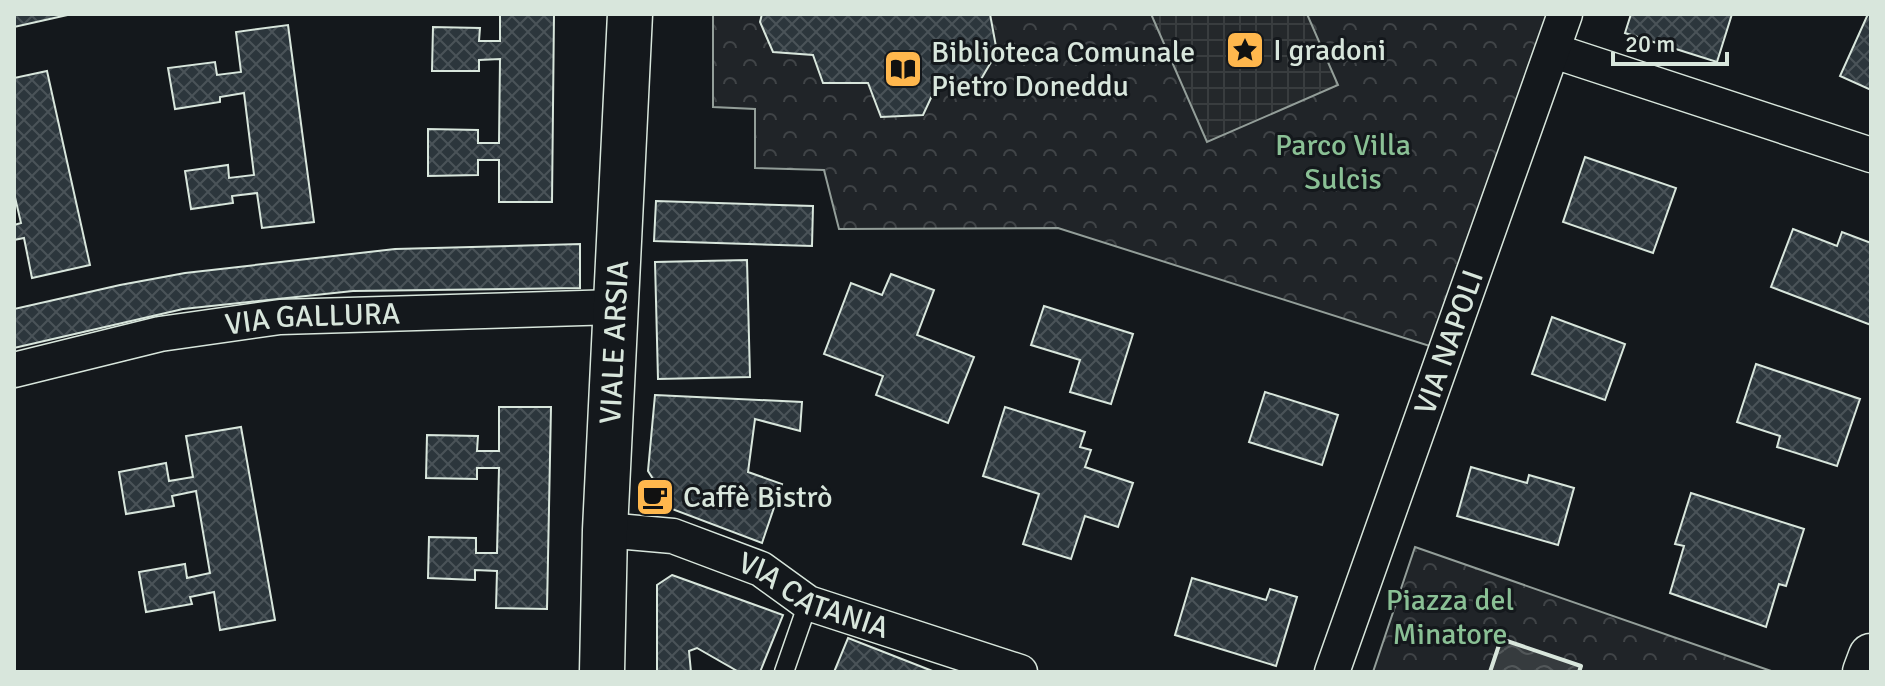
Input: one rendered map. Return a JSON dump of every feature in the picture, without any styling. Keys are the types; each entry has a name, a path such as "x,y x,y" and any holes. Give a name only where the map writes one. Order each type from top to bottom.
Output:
{"street":[{"name":"VIALE ARSIA","path":"602,672 605,530 630,14"},
{"name":"VIA NAPOLI","path":"1332,672 1565,14"},
{"path":"1554,51 1871,155"},
{"name":"VIA GALLURA","path":"14,370 160,334 280,317 616,307"},
{"name":"VIA CATANIA","path":"605,530 673,536 761,569 808,603 1020,672"},
{"path":"1865,672 1871,656"}],"lane":[{"path":"784,672 808,603"}],"green space":[{"name":"Parco Villa Sulcis","path":"713,14 1555,14 1436,348 1058,228 839,229 824,170 755,168 755,109 713,107"},
{"name":"Piazza del Minatore","path":"1415,547 1774,672 1579,672 1581,667 1501,640 1490,672 1373,672"}],"shaded area":[{"name":"I gradoni","path":"1151,14 1307,14 1338,85 1207,142"}],"water":[{"path":"1501,639 1581,666 1579,672 1490,672"}],"building":[{"path":"14,14 72,14 14,27"},
{"path":"500,14 554,14 552,202 499,202 499,160 478,160 478,175 428,176 428,129 478,130 478,143 499,143 500,59 479,60 479,71 432,71 433,27 480,28 479,41 500,41"},
{"name":"Biblioteca Comunale Pietro Doneddu","path":"762,14 990,14 997,52 977,86 937,85 923,115 881,117 868,83 823,83 813,55 773,52 760,22"},
{"path":"1631,14 1732,14 1717,62 1625,33"},
{"path":"1868,14 1871,15 1871,90 1840,76"},
{"path":"288,25 314,222 262,228 257,193 232,196 233,203 191,209 185,171 228,165 229,178 254,175 244,93 220,97 220,102 175,109 168,68 215,62 217,75 241,72 236,32"},
{"path":"47,71 90,265 32,278 24,238 14,240 14,225 21,223 14,193 14,78"},
{"path":"1585,157 1676,188 1653,253 1563,222"},
{"path":"656,201 813,206 812,246 654,241"},
{"path":"1793,229 1837,246 1842,232 1871,243 1871,325 1771,287"},
{"path":"580,244 580,288 353,291 183,309 14,348 14,309 185,273 395,249"},
{"path":"747,260 750,377 658,379 655,262"},
{"path":"891,274 934,290 917,335 974,357 948,423 876,395 883,376 824,354 851,283 882,295"},
{"path":"1044,306 1133,334 1111,404 1070,392 1080,360 1031,345"},
{"path":"1552,317 1625,344 1605,400 1532,374"},
{"path":"1756,364 1860,399 1837,466 1777,447 1780,436 1737,422"},
{"path":"1265,392 1338,415 1322,465 1249,442"},
{"path":"655,395 802,402 800,431 755,419 748,472 782,484 762,543 672,509 648,471"},
{"path":"499,407 551,407 547,609 496,608 497,571 475,570 475,580 428,578 429,537 476,538 476,553 497,553 499,468 477,468 477,479 426,478 427,435 478,436 477,451 499,451"},
{"path":"1005,407 1085,432 1080,447 1091,450 1085,467 1133,483 1118,527 1085,516 1071,559 1023,544 1039,494 983,476"},
{"path":"241,427 275,620 220,630 214,592 190,597 192,604 146,612 139,572 185,564 187,578 210,573 196,491 172,496 174,506 126,514 119,472 166,463 169,481 193,477 186,436"},
{"path":"1471,467 1527,483 1529,475 1574,488 1558,545 1457,516"},
{"path":"1691,493 1804,529 1786,586 1779,584 1766,627 1670,593 1684,546 1675,544"},
{"path":"672,575 783,615 760,672 739,672 697,648 689,651 691,672 657,672 657,585"},
{"path":"1192,578 1266,600 1270,589 1297,597 1276,666 1175,635"},
{"path":"848,638 935,672 834,672"}],"wall":[{"path":"1490,672 1501,639 1581,666 1579,672"}],"place":[{"name":"I gradoni","path":"1245,50"},
{"name":"Biblioteca Comunale Pietro Doneddu","path":"903,69"},
{"name":"Caffè Bistrò","path":"655,497"}]}
